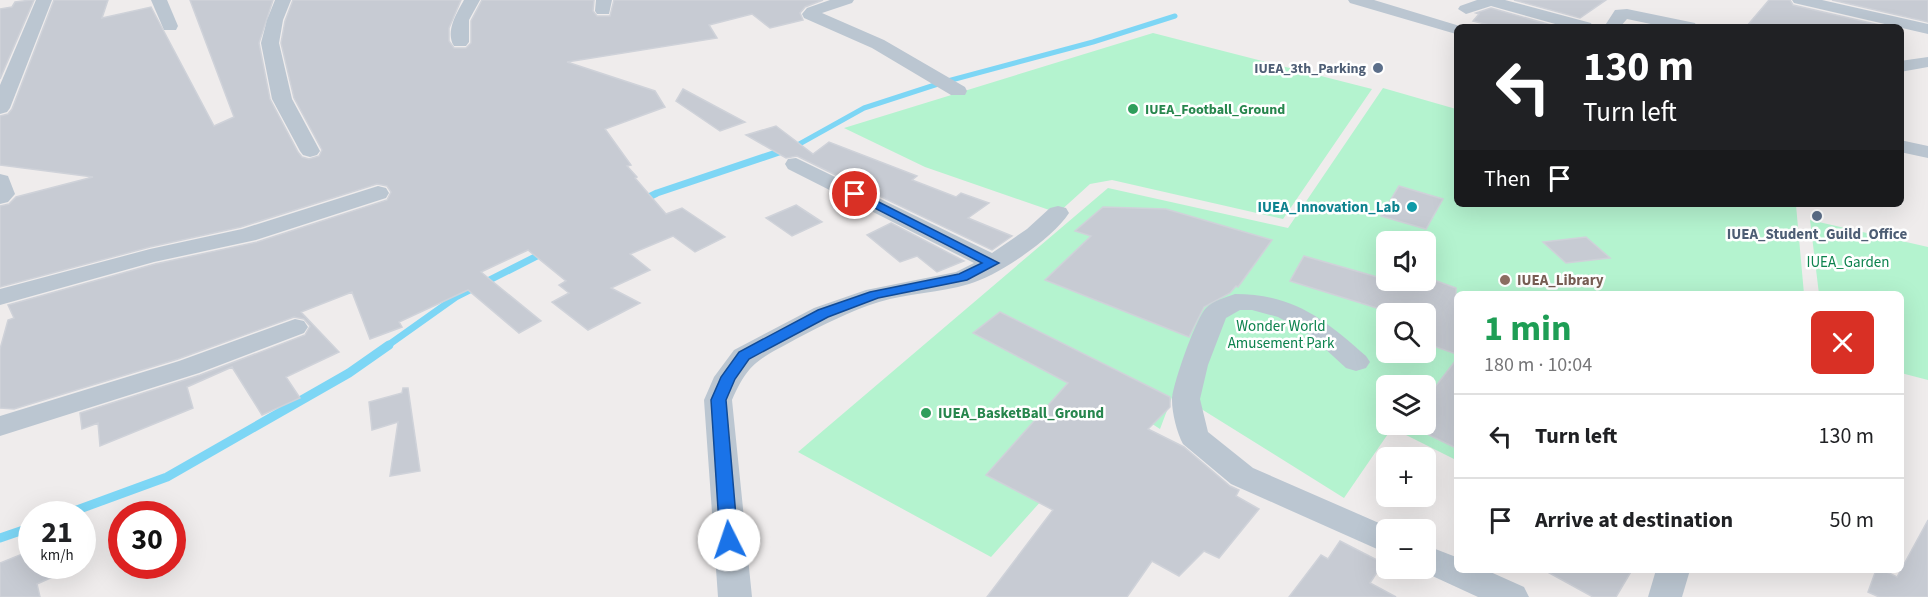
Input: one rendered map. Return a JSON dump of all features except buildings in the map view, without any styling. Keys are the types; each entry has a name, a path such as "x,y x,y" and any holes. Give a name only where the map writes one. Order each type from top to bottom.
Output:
{"street":[{"path":"0,108 44,0"},
{"path":"159,0 170,26"},
{"path":"283,0 270,42 282,99 310,151"},
{"path":"460,42 462,15 472,0"},
{"path":"846,0 810,14 878,44 958,91"},
{"path":"1356,0 1454,28"},
{"path":"1800,0 1928,29"},
{"path":"1466,9 1490,1 1574,24"},
{"path":"1614,24 1621,15 1627,14 1675,24"},
{"path":"1904,66 1928,62"},
{"path":"1904,147 1928,152"},
{"path":"796,164 993,263"},
{"path":"0,181 4,194 0,197"},
{"path":"0,297 150,256 248,235 378,194"},
{"path":"735,597 718,400 728,377 744,356 823,314 874,295 963,278 993,263 1035,234 1058,213"},
{"path":"1356,362 1318,328 1287,311 1253,302 1236,302 1215,314 1194,364 1186,399 1194,437 1242,476 1376,536"},
{"path":"0,426 189,367 295,327"},
{"path":"1436,563 1454,571"},
{"path":"1458,573 1512,597"},
{"path":"1665,597 1672,573"}],"green space":[{"name":"IUEA_Football_Ground","path":"1153,33 1372,89 1283,219 1112,180 1090,184 1058,213 925,167 844,128"},
{"name":"Wonder World Amusement Park","path":"1383,88 1454,108 1454,207 1796,207 1804,291 1454,291 1454,459 1436,450 1436,447 1430,447 1406,435 1436,435 1436,375 1376,375 1376,435 1387,435 1379,447 1376,447 1376,451 1344,498 1174,392 1160,429 1089,383 1059,481 991,557 798,452 1108,188 1288,228"},
{"name":"IUEA_Garden","path":"1810,220 1928,247 1928,380 1904,374 1904,291 1819,291"}],"waterway":[{"path":"781,151 794,147 864,108 944,82 1093,42 1175,16"},
{"path":"643,200 657,193 785,150"},
{"path":"387,346 456,297 545,252"},
{"path":"96,503 167,477 349,373 389,345"},
{"path":"0,538 18,532"}],"place":[{"name":"IUEA_3th_Parking","path":"1378,68"},
{"name":"IUEA_Football_Ground","path":"1133,109"},
{"name":"IUEA_Innovation_Lab","path":"1412,207"},
{"name":"IUEA_Student_Guild_Office","path":"1817,216"},
{"name":"IUEA_Library","path":"1505,280"},
{"name":"IUEA_BasketBall_Ground","path":"926,413"}],"route":[{"path":"729,540 718,400 728,377 744,356 823,314 874,295 963,278 993,263 855,194"}]}
